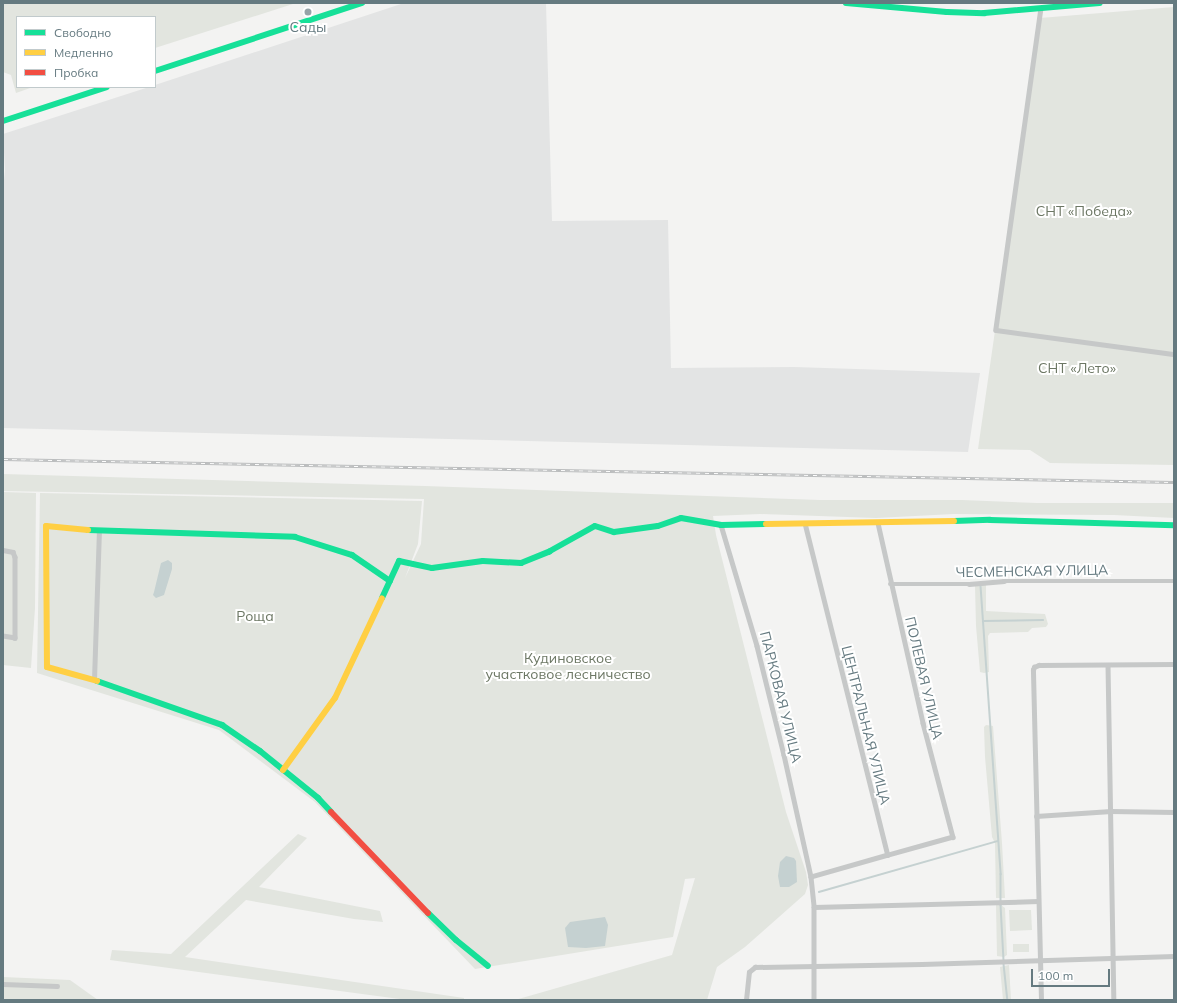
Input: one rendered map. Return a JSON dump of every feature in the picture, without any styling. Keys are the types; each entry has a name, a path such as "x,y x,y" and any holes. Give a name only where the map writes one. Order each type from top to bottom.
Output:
{"street":[{"path":"156,71 362,3"},
{"path":"846,3 984,13 1100,3"},
{"path":"1041,8 996,330 1174,354"},
{"path":"3,121 104,88"},
{"path":"283,770 335,698 399,561 432,568 483,561 521,563 550,550 594,526 614,532 658,526 681,518 720,525 990,520 1174,525"},
{"name":"ЦЕНТРАЛЬНАЯ УЛИЦА","path":"806,523 888,855"},
{"name":"ПОЛЕВАЯ УЛИЦА","path":"878,523 890,584 923,723 953,837 888,855"},
{"name":"ПАРКОВАЯ УЛИЦА","path":"720,525 757,646 784,755 811,877 814,907 814,1000"},
{"path":"390,582 352,555 296,537 99,531 46,526 47,667 94,680 222,725 260,751 318,798 395,880 456,940 488,966"},
{"path":"94,680 99,531"},
{"path":"3,550 13,552 15,557 15,638 3,636"},
{"name":"ЧЕСМЕНСКАЯ УЛИЦА","path":"890,584 969,584 1004,581 1174,581"},
{"path":"1041,1000 1034,667 1039,665 1174,664"},
{"path":"1108,665 1114,1000"},
{"path":"1036,816 1111,811 1174,812"},
{"path":"811,877 888,855"},
{"path":"814,907 1038,901"},
{"path":"746,1000 751,969 755,967 1041,961 1174,956"},
{"path":"3,984 57,986"}],"shaded area":[{"path":"404,3 546,3 552,221 668,220 671,368 794,367 980,373 968,452 3,428 3,188 5,171 3,134 146,88 156,88 156,85"},
{"path":"168,560 172,563 172,569 164,595 156,598 153,595 161,563"},
{"path":"786,856 794,858 796,861 797,882 789,887 780,887 778,876 780,862"},
{"path":"605,917 608,925 605,946 586,948 568,947 565,928 570,922"}],"green space":[{"path":"3,3 296,3 156,48 156,16 16,16 16,88 30,88 16,93 11,75 3,72"},
{"path":"1174,7 1174,465 1050,463 1030,450 978,449 1040,18"},
{"path":"3,474 425,486 820,500 962,500 1037,503 1174,503 1174,518 1114,515 954,514 876,518 760,514 713,516 716,535 786,812 806,872 808,885 805,894 745,947 717,967 707,1000 515,1000 672,955 695,878 685,879 673,937 475,969 315,802 219,730 37,673 40,493 422,501 418,544 405,578 421,544 424,499 3,491"},
{"path":"3,492 36,493 35,608 31,668 3,665"},
{"path":"986,584 986,611 1045,614 1048,624 1046,627 1032,628 1028,632 990,633 988,636 989,672 984,673 980,672 976,626 975,586"},
{"path":"986,725 993,726 1005,898 996,898 995,843 992,837 985,757 984,727"},
{"path":"298,834 307,838 259,887 380,911 383,922 354,919 246,900 185,957 464,998 464,1000 407,1000 110,960 112,950 171,954"},
{"path":"996,905 1001,905 1005,908 1007,955 1004,957 997,956"},
{"path":"1009,910 1031,910 1032,930 1010,931"},
{"path":"1013,944 1029,944 1029,952 1013,952"},
{"path":"1009,965 1011,1000 1003,1000 1000,967"},
{"path":"3,977 70,980 98,1000 3,1000"}],"waterway":[{"path":"981,586 1001,874 1004,960"},
{"path":"983,621 1043,620"},
{"path":"819,892 998,841"},
{"path":"1004,964 1008,1000"}],"railway":[{"path":"3,459 1174,482"}],"traffic: fast":[{"path":"156,71 362,3"},
{"path":"846,3 947,12 984,13 1100,3"},
{"path":"3,121 104,88"},
{"path":"382,598 399,561 432,568 483,561 521,563 550,551 595,526 614,532 658,526 681,518 721,525 766,524"},
{"path":"954,521 990,520 1174,525"},
{"path":"88,530 295,537 352,555 390,581"},
{"path":"97,681 222,725 260,751 318,798 331,812"},
{"path":"428,913 456,940 488,966"}],"traffic: slow":[{"path":"766,524 954,521"},
{"path":"88,530 46,526 47,667 97,681"},
{"path":"283,770 335,698 382,598"}],"traffic: jam":[{"path":"331,812 428,913"}],"place":[{"name":"Сады","path":"308,12"}],"park label":[{"name":"СНТ «Победа»","path":"1084,211"},
{"name":"СНТ «Лето»","path":"1077,368"},
{"name":"Роща","path":"255,616"},
{"name":"Кудиновское участковое лесничество","path":"568,666"}]}
